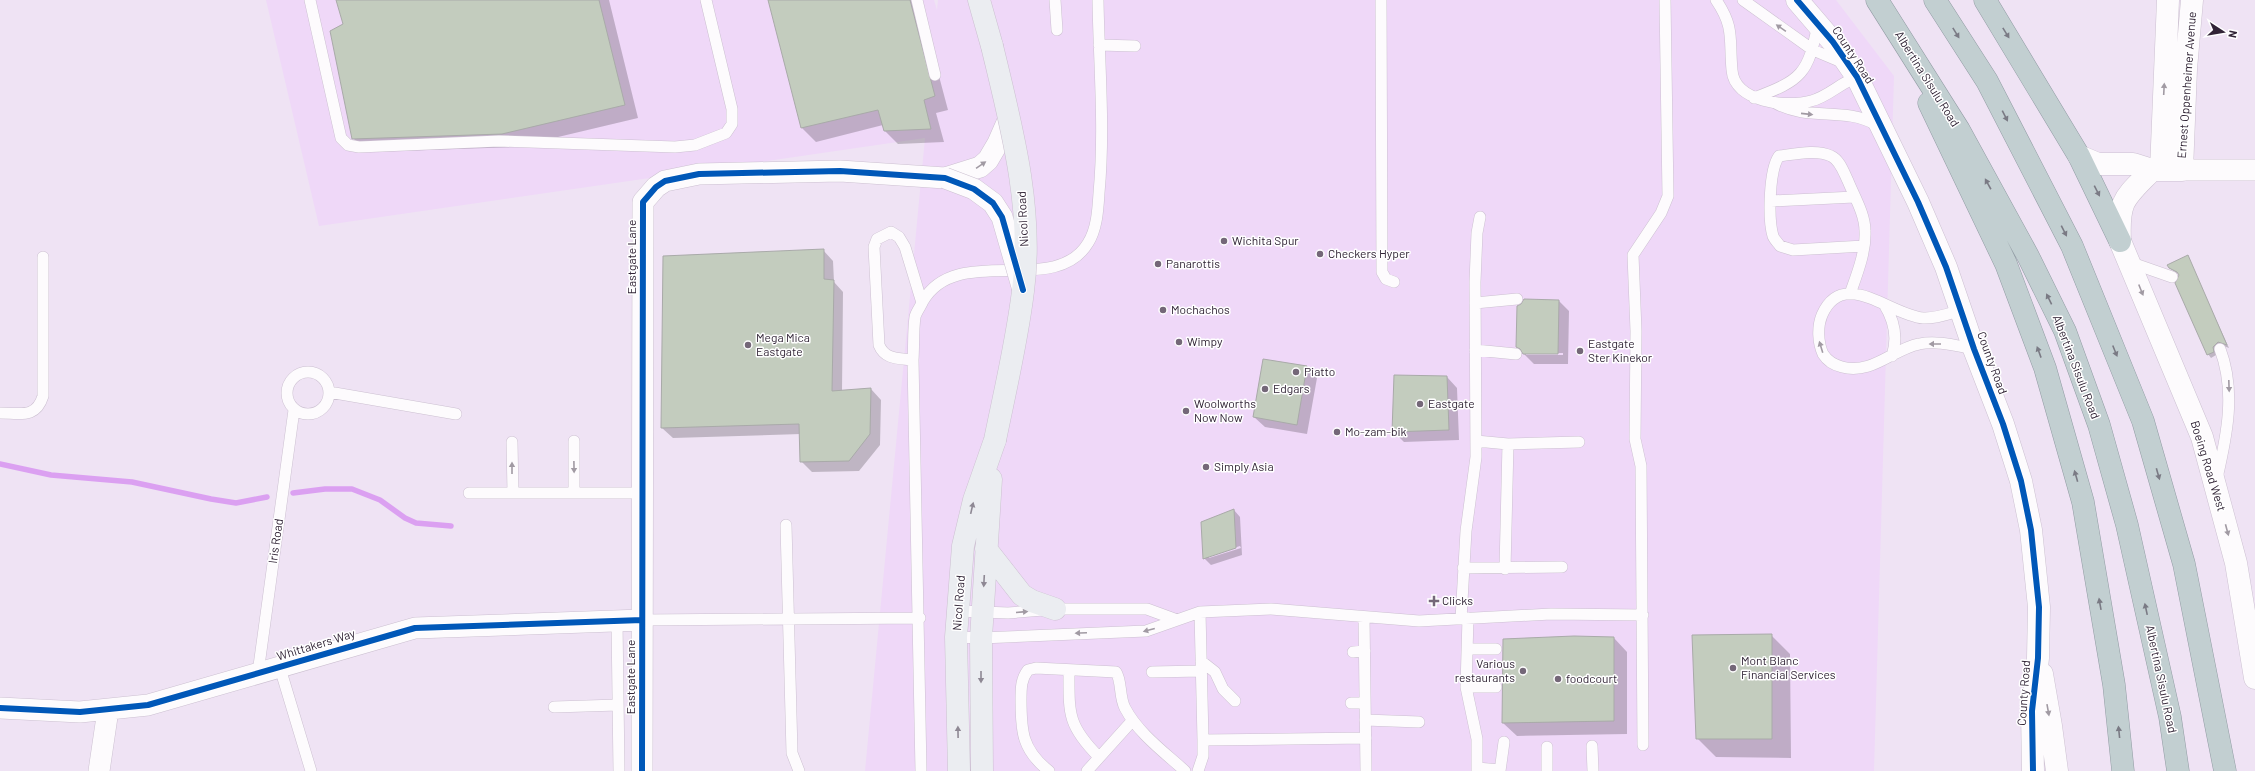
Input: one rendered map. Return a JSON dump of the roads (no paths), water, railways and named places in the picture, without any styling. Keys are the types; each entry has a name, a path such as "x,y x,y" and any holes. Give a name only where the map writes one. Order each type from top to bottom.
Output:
{"highway":[{"path":"1935,0 1987,81 2072,246 2143,421 2184,564 2225,771"},
{"path":"1985,0 2079,156 2120,241"},
{"path":"1882,8 2006,264 2045,368 2083,502 2114,685 2123,771"},
{"name":"Albertina Sisulu Road","path":"1882,8 1959,130 2028,256 2065,331 2099,424 2128,526 2170,717 2178,771"}],"main road":[{"name":"Nicol Road","path":"978,0 992,46 1016,146 1023,207 1025,243 1023,290 995,440 986,549 983,613 980,638 982,771"},
{"name":"Nicol Road","path":"959,771 956,637 964,546 974,500 995,440"},
{"path":"986,549 1022,595 1032,601 1055,609"}],"street":[{"name":"County Road","path":"1797,0 1818,23 1853,71 1921,209 1946,267 1962,310 1974,349 2003,424 2021,481 2031,530 2039,607 2038,658 2032,711 2033,771"},
{"name":"Ernest Oppenheimer Avenue","path":"2157,168 2163,116 2168,0"},
{"name":"Ernest Oppenheimer Avenue","path":"2157,168 2192,0"},
{"path":"2157,168 2150,145 2163,116"},
{"path":"945,178 980,167 988,160 998,143 1009,118"},
{"path":"2079,156 2098,164 2157,168 2255,170"},
{"path":"2120,241 2120,220 2125,198 2157,168"},
{"name":"Eastgate Lane","path":"642,771 643,202 656,187 665,181 686,176 840,171 945,178 974,188 993,202 1002,217 1023,290"},
{"name":"Boeing Road West","path":"2120,241 2202,437 2236,563 2255,678"},
{"path":"2236,563 2255,635"},
{"name":"Whittakers Way","path":"0,708 54,712 108,710 148,705 415,628 642,620"},
{"name":"County Road","path":"2038,658 2050,719 2056,771"},
{"path":"99,771 108,710"}],"lane":[{"path":"310,0 341,138 348,145 359,147 499,141 643,148 695,145 726,133 730,129 733,118 732,109 706,0"},
{"path":"917,0 935,75"},
{"path":"1055,0 1057,30"},
{"path":"921,771 920,618 913,360 915,316 922,303 934,287 957,276 1056,267 1073,258 1089,243 1098,212 1102,170 1098,0"},
{"path":"1381,0 1382,272 1386,279 1394,282"},
{"path":"1643,745 1641,466 1635,439 1636,331 1633,255 1661,213 1668,196 1665,0"},
{"path":"1716,0 1728,20 1731,33 1734,79 1740,88 1753,98 1771,101 1810,101 1821,97 1845,82 1853,71 1813,50 1743,0"},
{"path":"1753,98 1798,77 1809,62 1818,23"},
{"path":"1099,45 1135,46"},
{"path":"1771,101 1790,111 1800,113 1853,115 1866,119 1882,128"},
{"path":"1850,294 1864,246 1865,230 1854,197 1841,166 1832,156 1804,153 1779,156 1771,175 1771,201 1773,236 1780,246 1793,250 1864,246"},
{"path":"1771,201 1854,197"},
{"path":"1480,217 1477,233 1475,303 1476,457 1463,568 1464,618 1467,649 1466,687 1477,739 1477,770 1500,770 1504,742"},
{"path":"913,360 890,357 883,353 879,345 874,248 876,239 891,232 899,237 905,247 922,303"},
{"path":"0,413 28,413 36,411 40,406 43,396 43,257"},
{"path":"2129,262 2172,276"},
{"path":"1962,310 1924,318 1907,314 1863,295 1850,294 1834,298 1825,309 1820,319 1820,347 1825,357 1833,365 1863,369 1919,344 1949,344 1974,349"},
{"path":"1475,303 1517,299"},
{"path":"1884,304 1891,315 1895,333 1896,346 1892,356"},
{"path":"2215,487 2229,406 2229,375 2220,349"},
{"path":"1475,350 1516,354"},
{"path":"308,371 317,373 324,379 329,392 325,406 316,412 306,414 294,410 288,399 288,386 296,375 308,371"},
{"path":"329,392 456,414"},
{"name":"Iris Road","path":"258,673 294,410"},
{"path":"574,441 574,493"},
{"path":"1476,441 1508,444 1579,442"},
{"path":"512,442 513,493"},
{"path":"1505,569 1508,444"},
{"path":"468,493 642,493"},
{"path":"786,525 792,753 799,771"},
{"path":"1463,568 1505,569 1562,567"},
{"path":"958,611 983,613 1055,609 1147,609 1177,620"},
{"path":"956,637 980,638 1146,631 1200,612 1271,609 1419,621 1551,614 1643,615"},
{"path":"1198,771 1203,756 1200,612"},
{"path":"1364,617 1366,771"},
{"path":"642,620 920,618"},
{"path":"617,621 619,771"},
{"path":"1467,649 1496,649"},
{"path":"1353,652 1364,651"},
{"path":"1152,672 1201,666 1215,672 1220,677 1223,688 1235,701"},
{"path":"280,668 311,771"},
{"path":"1049,771 1034,757 1024,740 1021,726 1021,685 1028,670 1036,668 1116,672 1118,676 1120,696 1132,721 1185,771"},
{"path":"1069,670 1072,721 1083,741 1099,757"},
{"path":"1466,687 1496,687"},
{"path":"1351,703 1365,703"},
{"path":"554,708 618,705"},
{"path":"1366,720 1419,722"},
{"path":"1087,771 1132,721"},
{"path":"1203,740 1366,738"},
{"path":"1592,746 1593,771"},
{"path":"1547,747 1547,771"}],"waterway":[{"path":"0,464 51,475 132,482 236,503 267,497"},
{"path":"293,493 325,489 352,489 380,500 405,518 416,523 451,526"}],"place":[{"name":"Wichita Spur","path":"1224,241"},
{"name":"Checkers Hyper","path":"1320,254"},
{"name":"Panarottis","path":"1158,264"},
{"name":"Mochachos","path":"1163,310"},
{"name":"Wimpy","path":"1179,342"},
{"name":"Mega Mica Eastgate","path":"748,345"},
{"name":"Eastgate Ster Kinekor","path":"1580,351"},
{"name":"Piatto","path":"1296,372"},
{"name":"Edgars","path":"1265,389"},
{"name":"Eastgate","path":"1420,404"},
{"name":"Woolworths Now Now","path":"1186,411"},
{"name":"Mo-zam-bik","path":"1337,432"},
{"name":"Simply Asia","path":"1206,467"},
{"name":"Clicks","path":"1434,601"},
{"name":"Mont Blanc Financial Services","path":"1733,668"},
{"name":"Various restaurants","path":"1523,671"},
{"name":"foodcourt","path":"1558,679"}]}
